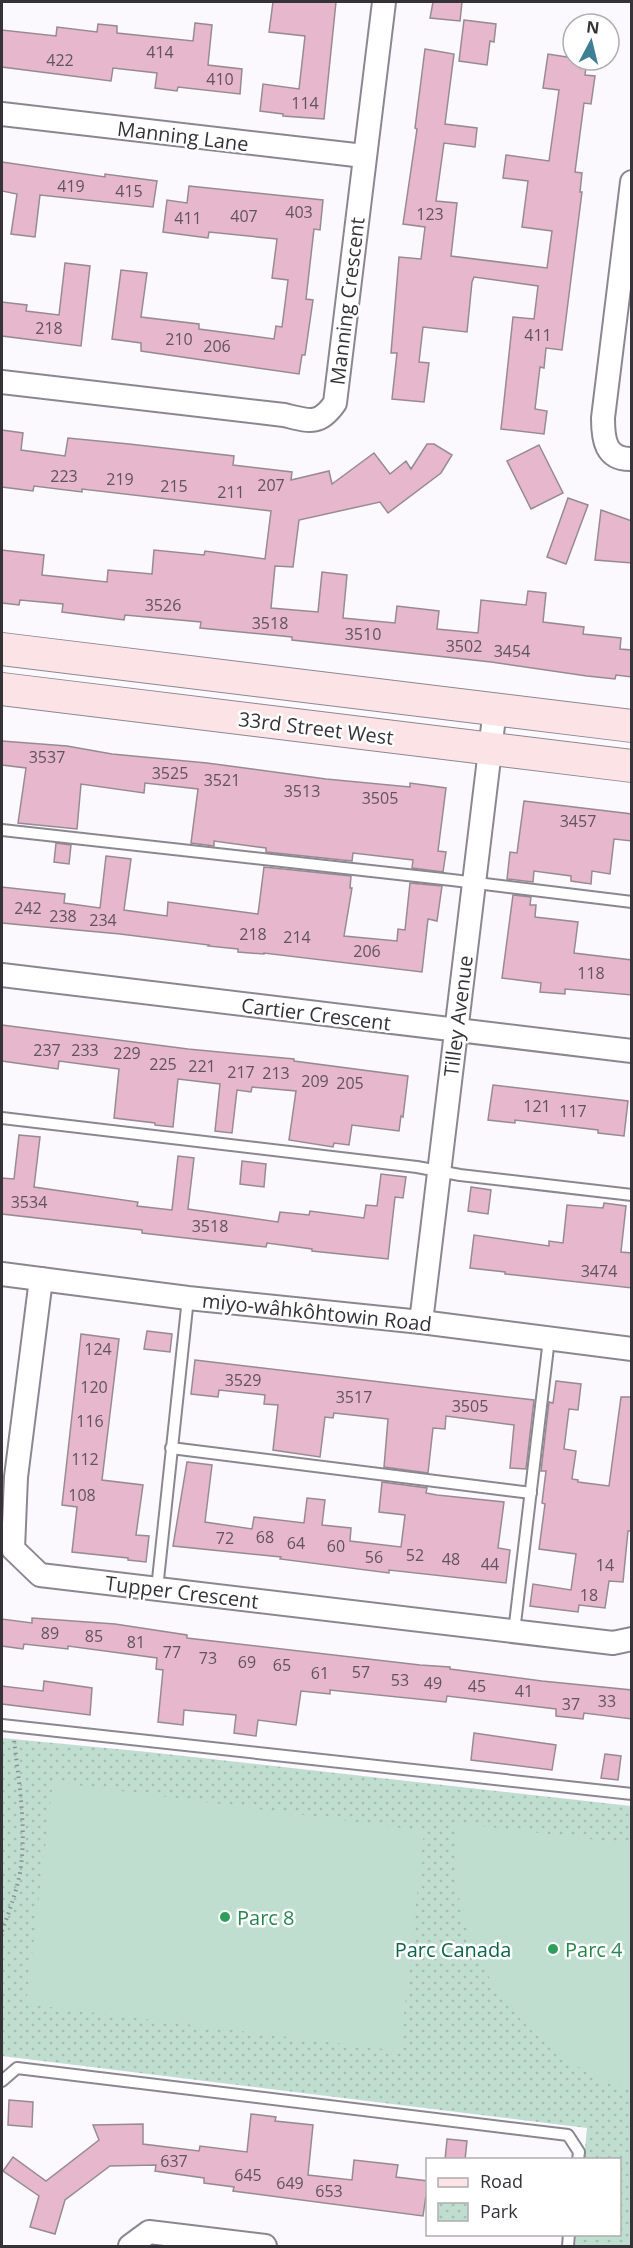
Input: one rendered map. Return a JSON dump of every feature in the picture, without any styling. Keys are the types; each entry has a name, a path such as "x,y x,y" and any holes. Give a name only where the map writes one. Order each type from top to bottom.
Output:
{"main road":[{"name":"33rd Street West","path":"2,649 632,726"},
{"name":"33rd Street West","path":"2,689 632,766"}],"street":[{"name":"Manning Crescent","path":"2,382 272,414 309,421 326,416 335,403 384,2"},
{"name":"Manning Lane","path":"2,114 364,156"},
{"path":"631,191 603,418 603,438 610,453 623,459 632,459"},
{"name":"Tilley Avenue","path":"421,1322 495,709"},
{"name":"Cartier Crescent","path":"2,975 632,1051"},
{"name":"miyo-wâhkôhtowin Road","path":"2,1274 188,1298 421,1322 632,1350"},
{"name":"Tupper Crescent","path":"42,1279 16,1477 13,1549 40,1575 613,1643 632,1639"},
{"path":"130,2247 149,2232 265,2247"}],"lane":[{"path":"2,830 440,878 632,902"},
{"path":"2,1118 632,1195"},
{"path":"157,1589 188,1298"},
{"path":"514,1632 549,1339"},
{"path":"171,1448 531,1493"},
{"path":"7,1725 632,1794"},
{"path":"2,2081 17,2068 568,2135 579,2152 578,2158"}],"path":[{"path":"2,1931 17,1883 22,1844 21,1804 7,1725"}],"green space":[{"name":"Parc Canada","path":"2,1738 631,1806 631,2246 575,2246 576,2236 621,2236 621,2158 584,2158 587,2128 2,2056"},
{"name":"Parc 8","path":"53,1782 424,1831 400,2051 26,2004"},
{"name":"Parc 4","path":"456,1823 631,1844 631,2088 598,2079 555,2050 515,2013 498,1991 484,1968 464,1918 456,1874"}],"building":[{"path":"273,2 336,2 324,119 283,116 283,114 260,111 263,84 299,89 305,36 269,32"},
{"path":"433,2 462,2 460,21 430,18"},
{"path":"464,20 496,24 494,42 490,41 487,65 459,61"},
{"path":"195,23 212,25 208,65 242,69 240,94 178,87 177,91 155,88 157,73 113,68 111,81 2,67 2,30 56,36 57,27 97,32 98,24 117,26 117,33 193,41"},
{"path":"425,49 454,54 445,124 477,128 475,147 444,143 436,201 457,203 451,256 547,268 552,231 522,227 528,181 503,178 506,155 549,161 559,90 543,88 548,54 561,56 561,72 585,72 585,75 595,76 591,104 584,103 575,172 582,173 580,192 582,192 562,350 546,348 544,368 540,367 535,409 547,411 544,434 501,429 513,317 534,319 538,286 474,277 467,332 423,327 419,362 429,363 424,402 392,399 397,353 391,353 399,257 421,259 425,227 403,224 417,129 415,128"},
{"path":"2,162 105,177 105,174 157,181 153,207 40,195 35,237 11,234 17,194 2,191"},
{"path":"189,186 323,200 320,230 314,229 306,299 313,300 305,355 302,355 299,374 141,351 141,343 112,339 121,270 147,273 141,317 199,324 199,329 274,339 276,326 282,327 288,280 272,278 277,239 209,232 208,238 163,232 167,200 187,203"},
{"path":"65,263 90,266 81,346 2,336 2,302 27,305 26,311 59,315"},
{"path":"2,430 23,433 21,450 65,456 68,438 129,444 234,456 233,465 292,472 291,480 329,471 332,484 374,453 390,474 406,461 411,469 427,444 434,444 452,455 441,473 388,513 380,502 299,520 293,567 275,566 271,608 318,612 322,572 347,575 343,618 395,623 397,606 439,611 437,629 478,633 481,600 526,605 528,591 546,593 543,622 584,627 583,634 621,638 620,649 632,650 632,677 616,675 615,679 587,676 491,662 292,640 292,637 200,628 201,622 125,615 124,620 62,612 63,604 20,600 19,605 2,603 2,550 44,555 42,575 107,582 108,570 152,574 154,550 204,555 205,551 265,559 271,511 82,489 82,492 34,486 33,491 2,487"},
{"path":"539,445 563,493 531,509 507,461"},
{"path":"568,498 588,505 566,564 547,557"},
{"path":"601,510 632,521 632,563 595,560"},
{"path":"2,741 67,746 112,754 207,763 326,779 410,787 410,783 446,788 438,851 446,852 443,872 412,868 413,860 353,853 352,861 266,852 266,848 214,841 214,846 191,843 198,789 145,783 144,793 81,784 77,829 18,823 26,768 2,765"},
{"path":"524,801 632,814 632,841 614,839 610,874 592,871 591,884 571,881 571,876 534,871 533,882 507,879 510,852 517,853"},
{"path":"56,843 71,845 69,864 54,862"},
{"path":"106,856 131,859 124,910 167,916 168,902 258,914 264,867 351,876 350,888 352,888 344,936 397,941 398,929 405,930 410,883 442,886 437,921 428,919 422,972 264,953 238,952 238,949 120,934 2,923 2,887 65,894 64,903 100,908"},
{"path":"513,895 531,897 530,905 536,905 535,917 578,922 574,953 632,960 632,995 565,989 565,994 540,992 541,983 502,978"},
{"path":"2,1025 188,1049 294,1059 294,1061 408,1076 403,1117 401,1116 399,1131 352,1125 349,1145 334,1143 333,1147 289,1140 296,1091 252,1087 251,1092 237,1090 232,1133 215,1131 220,1084 178,1079 173,1127 114,1118 119,1069 59,1061 58,1069 2,1061"},
{"path":"493,1085 628,1101 624,1136 598,1133 598,1130 515,1120 515,1123 488,1120"},
{"path":"19,1135 40,1137 34,1187 138,1202 137,1206 172,1210 178,1156 194,1158 188,1209 278,1222 280,1212 309,1215 310,1211 364,1218 366,1205 377,1206 381,1174 406,1177 403,1198 395,1197 388,1259 312,1251 312,1249 267,1243 266,1247 142,1233 142,1230 2,1214 2,1178 14,1179"},
{"path":"242,1161 266,1164 264,1187 240,1184"},
{"path":"471,1187 491,1190 488,1214 468,1211"},
{"path":"604,1203 626,1206 621,1252 632,1253 632,1288 470,1268 474,1235 549,1246 549,1241 563,1243 567,1205 603,1208"},
{"path":"147,1331 172,1334 170,1352 144,1349"},
{"path":"81,1334 119,1339 102,1480 143,1485 136,1535 149,1536 146,1562 72,1552 77,1507 62,1505"},
{"path":"195,1360 534,1400 526,1469 510,1468 514,1425 446,1416 445,1429 433,1428 428,1473 384,1467 388,1419 334,1413 333,1418 325,1417 320,1457 273,1450 278,1405 264,1404 265,1395 219,1390 218,1397 191,1394"},
{"path":"556,1381 581,1384 578,1410 569,1409 564,1449 576,1451 572,1479 578,1482 609,1486 621,1397 632,1397 632,1531 628,1531 623,1582 609,1581 605,1608 579,1605 578,1612 530,1606 533,1584 571,1590 576,1554 539,1549 545,1504 542,1503 546,1471 541,1471 549,1402 553,1403"},
{"path":"187,1462 212,1465 205,1522 252,1529 254,1517 304,1523 307,1498 325,1500 322,1525 351,1528 350,1541 401,1547 405,1515 379,1512 382,1482 427,1488 426,1493 437,1495 504,1502 498,1548 510,1550 506,1583 389,1570 389,1573 280,1559 281,1557 173,1546"},
{"path":"32,1618 115,1624 187,1635 187,1638 632,1690 632,1719 584,1713 583,1719 556,1716 556,1709 447,1696 446,1702 330,1690 330,1694 301,1691 296,1725 258,1720 256,1736 234,1733 236,1715 184,1710 183,1725 158,1722 163,1670 156,1669 157,1658 68,1646 68,1649 24,1644 23,1649 2,1646 2,1619 32,1623"},
{"path":"44,1681 92,1688 90,1715 2,1704 2,1686 43,1691"},
{"path":"474,1733 556,1745 552,1770 471,1760"},
{"path":"605,1754 621,1756 618,1780 601,1778"},
{"path":"9,2100 33,2102 32,2127 8,2125"},
{"path":"251,2114 276,2117 275,2121 313,2125 308,2175 352,2180 354,2160 398,2165 396,2177 426,2181 423,2216 233,2191 234,2187 204,2183 204,2178 155,2171 156,2165 110,2166 65,2200 55,2234 30,2227 39,2196 3,2171 13,2157 46,2181 99,2140 93,2125 143,2124 143,2144 199,2151 200,2146 247,2152"},
{"path":"447,2139 467,2141 465,2158 445,2158"}],"place":[{"name":"Parc 8","path":"225,1917"},
{"name":"Parc 4","path":"553,1949"}]}
